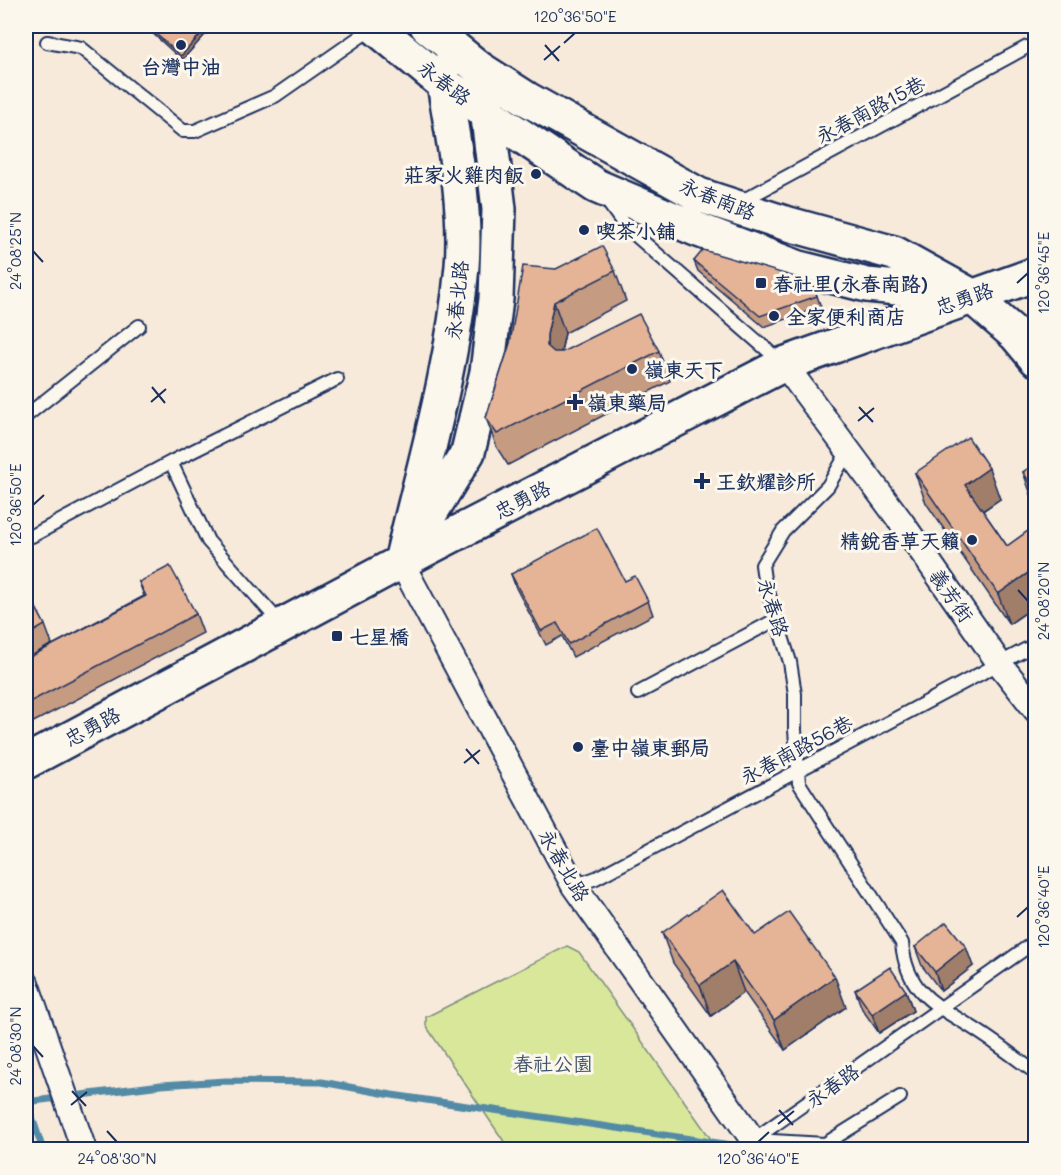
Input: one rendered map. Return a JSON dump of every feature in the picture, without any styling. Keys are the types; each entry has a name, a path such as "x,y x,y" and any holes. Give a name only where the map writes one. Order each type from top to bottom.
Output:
{"street":[{"name":"永春路","path":"375,26 444,84 488,115"},
{"name":"永春路","path":"432,30 480,69"},
{"name":"永春北路","path":"432,30 444,84 461,201 462,265 449,363 401,562 574,886 757,1145"},
{"name":"永春北路","path":"401,562 468,452 488,372 496,299 499,209 480,69"},
{"name":"永春南路","path":"480,69 527,99 699,195 894,253 970,295 1016,335 1035,359"},
{"name":"永春南路","path":"488,115 596,186 696,229 799,268 867,285 970,295"},
{"name":"忠勇路","path":"26,762 401,562 784,364 970,295 1035,274"},
{"path":"784,364 849,450"},
{"name":"義芳街","path":"849,450 999,663 1035,710"},
{"path":"26,983 84,1149"}],"lane":[{"path":"47,42 81,48 183,131 195,131 275,96 375,26"},
{"name":"永春南路15巷","path":"732,206 1027,47"},
{"path":"596,186 625,226 784,364"},
{"path":"26,417 139,326"},
{"path":"32,536 171,462 337,379"},
{"name":"永春路","path":"849,450 836,468 828,486 783,531 762,565 764,579 790,662 795,694 799,783 902,943 904,959 917,988 941,1010 998,1044 1035,1073"},
{"path":"171,462 208,541 282,625"},
{"path":"638,693 777,619"},
{"name":"永春南路56巷","path":"574,886 596,878 1035,644"},
{"name":"永春路","path":"757,1145 1035,941"},
{"path":"757,1145 825,1144 900,1097"}],"green space":[{"name":"春社公園","path":"567,946 579,952 718,1149 509,1149 426,1026 426,1017"}],"building":[{"name":"台灣中油","path":"149,26 208,26 181,56"},
{"path":"602,246 615,271 554,302 547,346 554,352 562,352 639,314 659,351 497,434 486,418 510,343 523,266 556,269"},
{"path":"703,250 812,282 817,296 760,316 694,261"},
{"path":"968,437 989,468 965,485 1007,546 1035,526 1035,568 998,594 915,473"},
{"path":"1035,464 1035,491 1023,472"},
{"path":"597,528 625,581 635,576 648,601 569,644 557,623 541,631 511,574"},
{"path":"170,566 196,614 26,704 26,659 146,596 139,582"},
{"path":"26,589 45,625 26,636"},
{"path":"723,890 755,935 789,912 835,977 774,1020 733,962 700,985 662,933"},
{"path":"946,922 966,947 935,972 915,947"},
{"path":"890,967 906,991 872,1014 855,990"}],"waterway":[{"path":"26,1102 161,1085 226,1081 322,1082 392,1095 752,1148"},
{"path":"26,1099 43,1150"}],"place":[{"name":"台灣中油","path":"181,45"},
{"name":"莊家火雞肉飯","path":"536,174"},
{"name":"喫茶小舖","path":"584,230"},
{"name":"春社里(永春南路)","path":"761,283"},
{"name":"全家便利商店","path":"774,316"},
{"name":"嶺東天下","path":"632,369"},
{"name":"嶺東藥局","path":"575,402"},
{"name":"王欽耀診所","path":"702,481"},
{"name":"精銳香草天籟","path":"972,540"},
{"name":"七星橋","path":"337,636"},
{"name":"臺中嶺東郵局","path":"578,747"}]}
